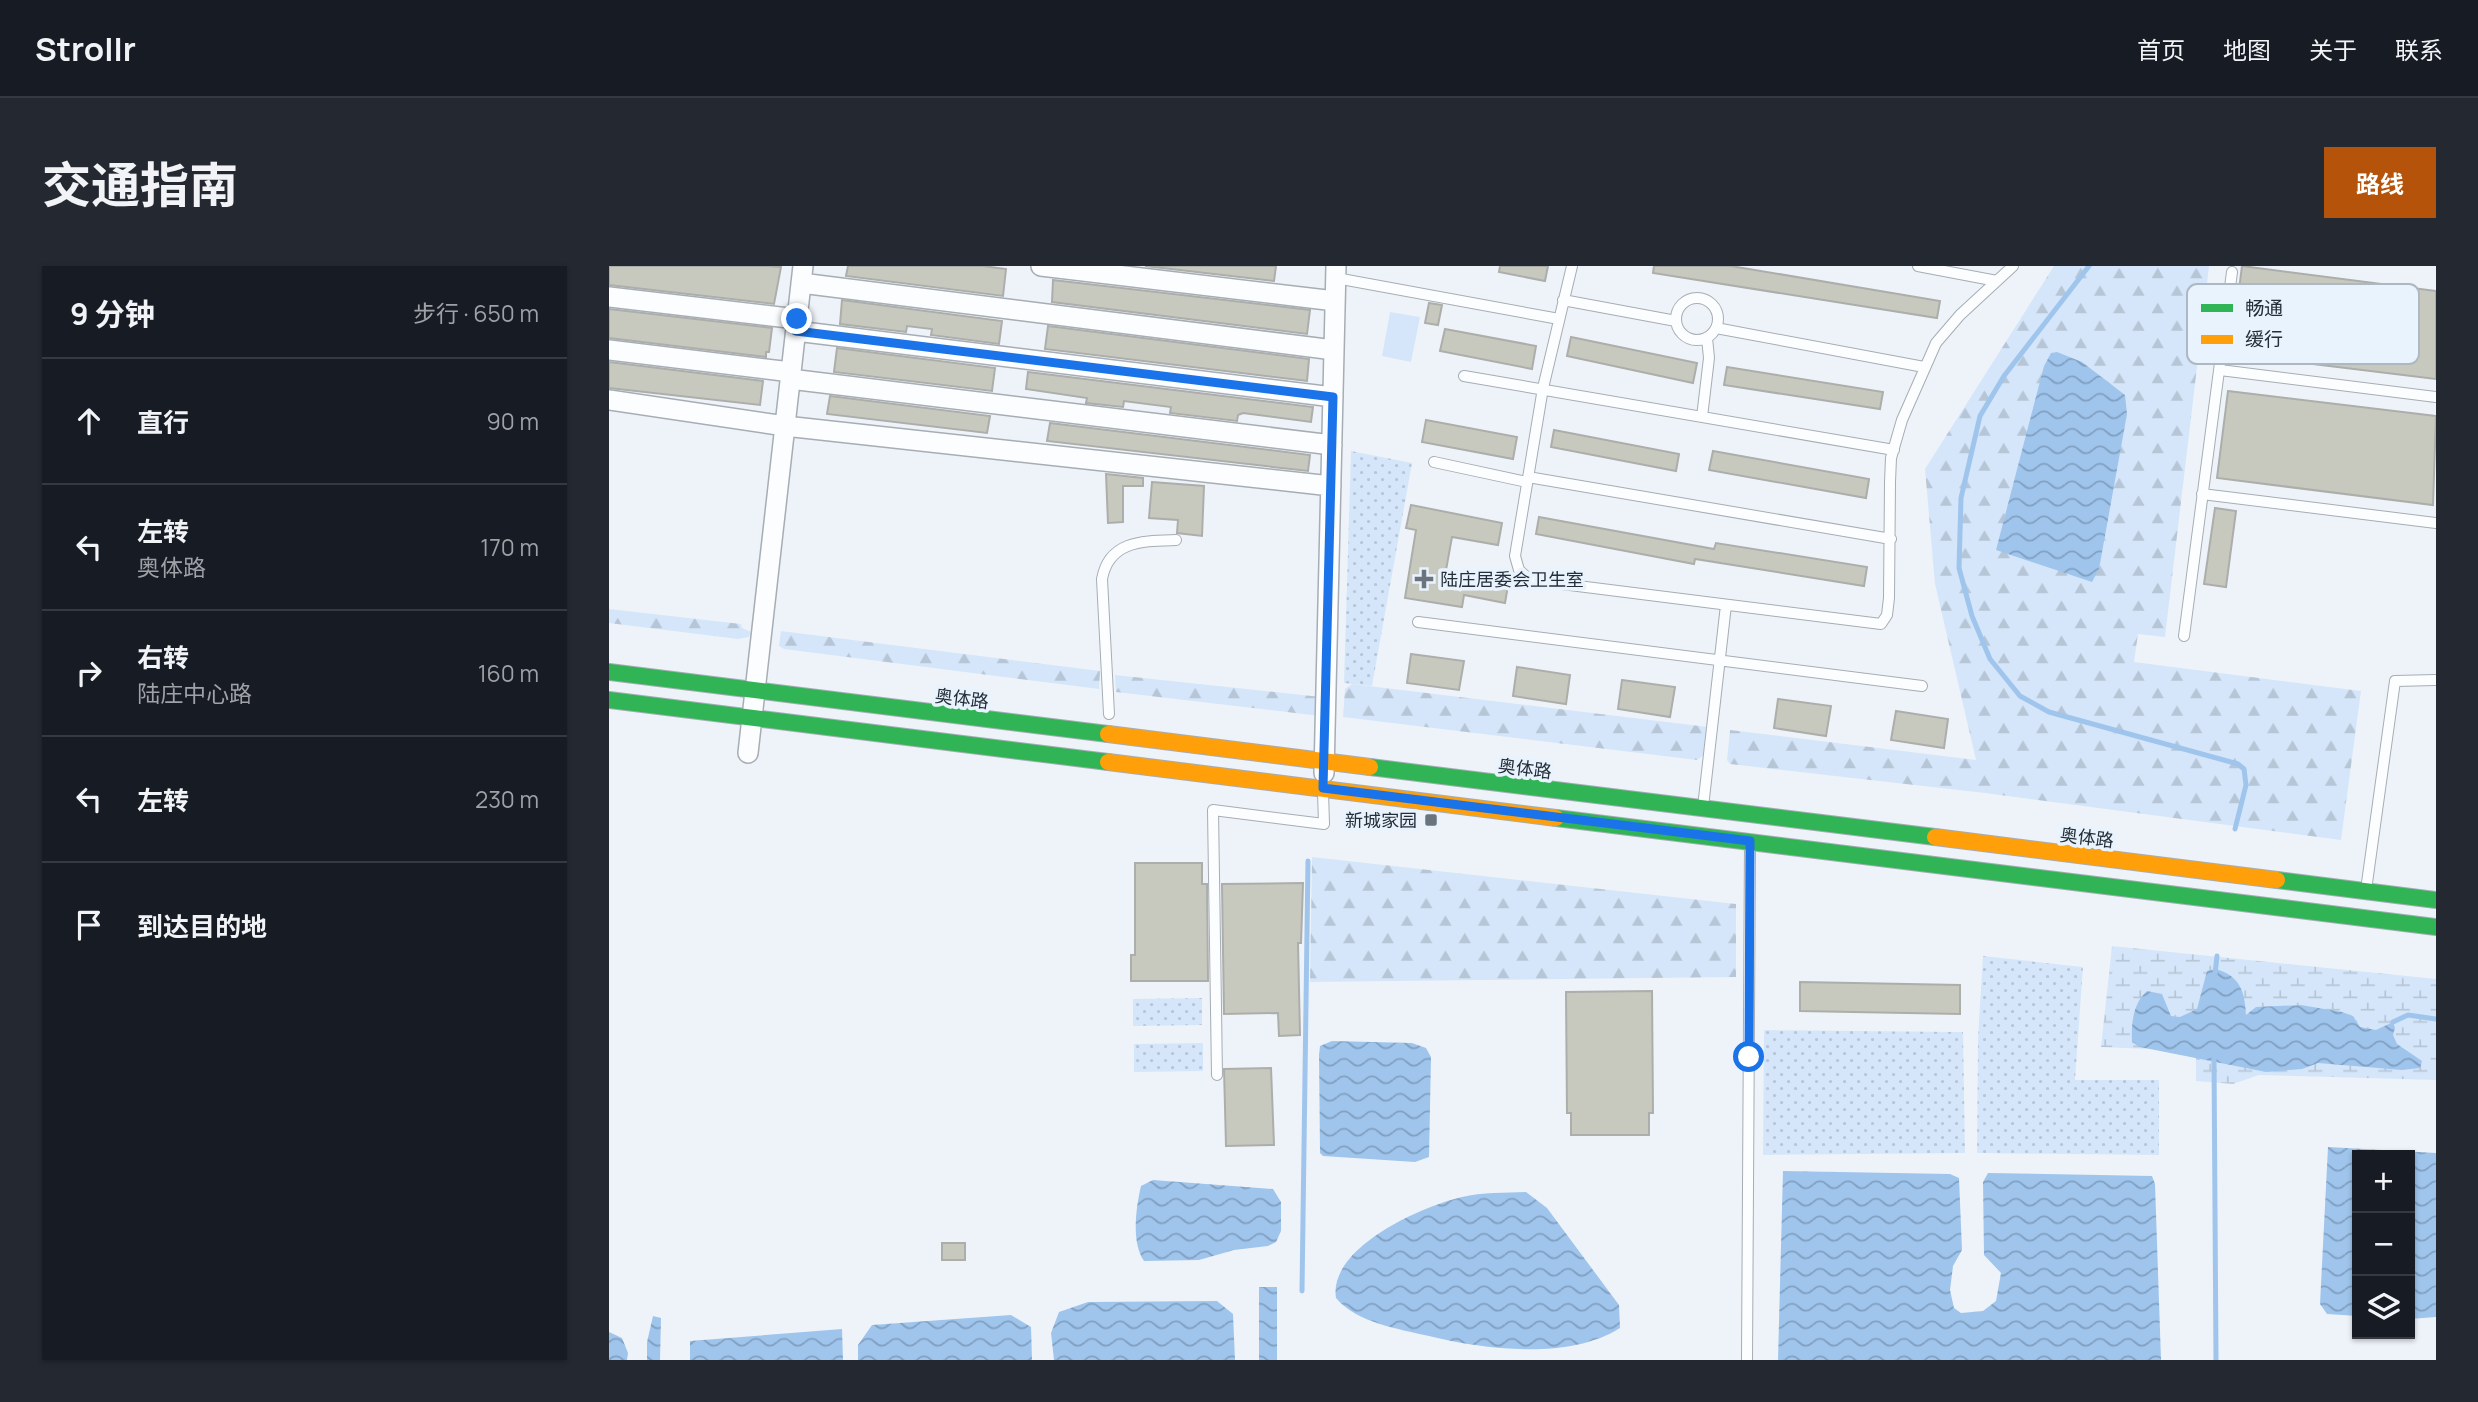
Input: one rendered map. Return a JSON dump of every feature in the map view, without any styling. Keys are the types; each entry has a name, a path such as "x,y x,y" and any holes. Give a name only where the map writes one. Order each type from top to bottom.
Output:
{"main road":[{"name":"奥体路","path":"609,672 2436,900"},
{"path":"609,700 2436,927"}],"street":[{"path":"1041,266 1335,301"},
{"path":"748,753 791,376 800,271 1334,350"},
{"path":"1323,788 1336,272"},
{"path":"609,297 796,325 1333,397"},
{"path":"609,350 1332,445"},
{"path":"609,400 785,426 1331,486"}],"lane":[{"path":"1572,266 1543,388 1515,556 1519,570 1530,580 1881,624 1887,615 1891,539 1890,482 1902,419 1936,343 2013,266"},
{"path":"1918,266 1997,281"},
{"path":"1336,272 1559,319"},
{"path":"2231,284 2232,272"},
{"path":"1563,300 1676,321 1687,338 1707,338 1717,328 1718,313 1704,298 1690,298 1683,302 1676,321"},
{"path":"1717,328 1924,367"},
{"path":"1702,416 1709,358 1707,338"},
{"path":"2184,636 2221,364"},
{"path":"2220,370 2436,397"},
{"path":"1464,376 1894,450"},
{"path":"1434,462 1528,480 1891,539"},
{"path":"2202,494 2436,523"},
{"path":"1109,713 1102,579 1106,563 1119,549 1130,544 1176,540"},
{"path":"1699,835 1726,605"},
{"path":"1418,622 1922,686"},
{"path":"2362,918 2395,681 2436,680"},
{"path":"1217,1075 1213,810 1324,824 1323,788"},
{"path":"1747,1360 1750,841"}],"green space":[{"path":"2054,266 2209,266 2207,284 2187,284 2187,364 2197,364 2165,637 2138,634 2134,662 2361,691 2341,840 1985,793 1730,764 1727,760 1730,730 1976,760 1935,584 1925,469"},
{"path":"1390,312 1420,317 1411,362 1382,356"},
{"path":"1351,451 1412,463 1372,686 1344,683"},
{"path":"609,609 741,624 742,628 751,632 749,637 738,639 609,623"},
{"path":"781,631 1100,671 1099,689 784,649 779,646"},
{"path":"1115,675 1321,697 1320,716 1116,692"},
{"path":"1352,684 1708,727 1704,755 1697,760 1343,717 1345,689"},
{"path":"1312,857 1736,904 1736,977 1310,982"},
{"path":"2112,946 2436,979 2436,1080 2259,1075 2233,1084 2196,1081 2196,1051 2101,1047"},
{"path":"1983,956 2083,967 2075,1080 2159,1080 2159,1155 1977,1153 1978,1038"},
{"path":"1202,998 1202,1025 1133,1026 1133,999"},
{"path":"1764,1030 1963,1032 1965,1153 1763,1155"},
{"path":"1203,1043 1203,1071 1134,1072 1134,1044"}],"water":[{"path":"2057,352 2082,362 2125,395 2127,414 2099,569 2092,582 1996,550 2044,366 2051,353"},
{"path":"2215,969 2236,980 2244,999 2246,1015 2256,1007 2301,1005 2342,1012 2353,1016 2360,1027 2376,1030 2393,1022 2393,1035 2397,1044 2422,1061 2420,1068 2402,1070 2318,1063 2302,1069 2266,1072 2140,1047 2132,1042 2134,1014 2147,991 2162,994 2171,1016 2180,1017 2197,1009 2207,971"},
{"path":"1332,1041 1412,1043 1426,1048 1431,1057 1429,1157 1415,1162 1323,1156 1320,1153 1319,1055 1320,1046"},
{"path":"2328,1147 2382,1150 2352,1150 2352,1316 2327,1314 2320,1304"},
{"path":"2415,1152 2436,1153 2436,1317 2415,1319"},
{"path":"1783,1171 1950,1174 1959,1178 1962,1250 1953,1266 1950,1290 1954,1308 1961,1313 1983,1311 1996,1301 2001,1273 1984,1255 1983,1182 1988,1173 2152,1176 2155,1184 2161,1360 1778,1360"},
{"path":"1153,1180 1273,1189 1281,1202 1281,1231 1276,1242 1268,1246 1234,1250 1199,1260 1144,1261 1137,1245 1136,1214 1141,1186"},
{"path":"1526,1192 1547,1208 1619,1305 1620,1328 1577,1345 1501,1348 1452,1341 1379,1324 1355,1314 1336,1298 1337,1280 1347,1262 1362,1246 1402,1220 1462,1197 1486,1193"},
{"path":"1259,1287 1277,1287 1277,1360 1259,1360"},
{"path":"1217,1301 1233,1314 1235,1360 1054,1360 1051,1333 1059,1312 1088,1302"},
{"path":"1011,1315 1031,1327 1032,1360 858,1360 858,1345 872,1325"},
{"path":"653,1316 661,1318 660,1360 647,1360 647,1342"},
{"path":"842,1329 843,1360 690,1360 690,1341"},
{"path":"609,1332 622,1338 628,1353 627,1360 609,1360"}],"building":[{"path":"609,266 781,267 774,304 609,285"},
{"path":"848,266 983,266 1006,269 1003,296 846,276"},
{"path":"1145,266 1276,266 1274,281"},
{"path":"1500,266 1548,266 1545,281 1499,272"},
{"path":"1654,266 1731,266 1940,301 1937,318 1653,273"},
{"path":"2242,266 2382,284 2240,284"},
{"path":"1053,280 1310,310 1307,334 1052,302"},
{"path":"2419,289 2436,291 2436,379 2313,364 2419,364"},
{"path":"842,300 1002,321 999,344 931,335 932,329 907,326 906,332 840,324"},
{"path":"1429,303 1442,305 1438,325 1425,323"},
{"path":"609,309 772,328 769,352 766,352 766,357 609,338"},
{"path":"1048,326 1309,359 1307,381 1045,349"},
{"path":"1445,329 1536,346 1532,369 1440,351"},
{"path":"1571,337 1697,363 1693,383 1567,356"},
{"path":"837,348 995,368 992,391 834,372"},
{"path":"609,362 763,381 760,405 609,388"},
{"path":"1727,367 1883,392 1880,409 1724,385"},
{"path":"1028,372 1313,407 1311,422 1243,413 1238,415 1237,421 1170,413 1171,407 1124,401 1123,407 1086,403 1087,398 1026,389"},
{"path":"2228,391 2436,416 2433,505 2217,478"},
{"path":"830,396 990,416 987,433 827,414"},
{"path":"1426,420 1517,437 1513,459 1422,442"},
{"path":"1050,423 1310,455 1308,471 1047,441"},
{"path":"1554,430 1679,454 1676,471 1551,447"},
{"path":"1713,451 1869,479 1866,498 1709,470"},
{"path":"1106,474 1143,478 1143,486 1123,486 1123,522 1108,523"},
{"path":"1152,482 1204,486 1202,536 1177,533 1178,520 1149,518"},
{"path":"1411,505 1502,523 1498,545 1452,537 1446,570 1509,580 1505,603 1464,595 1462,607 1405,598 1416,530 1406,528"},
{"path":"2215,508 2236,511 2226,587 2204,584"},
{"path":"1539,517 1714,549 1716,543 1867,567 1864,586 1695,559 1694,564 1536,534"},
{"path":"1411,654 1464,661 1459,690 1407,683"},
{"path":"1517,667 1570,675 1566,704 1513,696"},
{"path":"1622,680 1675,687 1670,717 1618,709"},
{"path":"1778,699 1831,706 1826,736 1774,728"},
{"path":"1896,711 1948,719 1944,748 1891,740"},
{"path":"1135,863 1202,863 1202,884 1207,884 1208,981 1131,981 1131,955 1135,955"},
{"path":"1303,883 1301,943 1298,943 1300,1035 1279,1036 1278,1013 1224,1014 1222,884"},
{"path":"1800,982 1960,985 1960,1014 1800,1011"},
{"path":"1652,991 1653,1113 1649,1113 1649,1135 1571,1135 1571,1113 1567,1113 1566,992"},
{"path":"1271,1068 1274,1145 1226,1146 1224,1069"},
{"path":"942,1243 965,1243 965,1260 942,1260"}],"waterway":[{"path":"2089,266 2004,376 1980,416 1961,498 1959,568 1972,616 1990,659 2020,696 2049,712 2238,764 2244,769 2246,785 2235,829"},
{"path":"1302,1291 1308,861"},
{"path":"2215,974 2217,956"},
{"path":"2393,1022 2408,1015 2436,1019"},
{"path":"2214,1057 2216,1360"}],"traffic: fast":[{"path":"609,672 1108,734"},
{"path":"609,700 1108,762"},
{"path":"1370,767 1935,837"},
{"path":"1556,818 2436,927"},
{"path":"2277,880 2436,900"}],"traffic: slow":[{"path":"1108,734 1370,767"},
{"path":"1108,762 1556,818"},
{"path":"1935,837 2277,880"}],"place":[{"name":"陆庄居委会卫生室","path":"1424,579"},
{"name":"新城家园","path":"1431,820"}],"route":[{"path":"797,319 796,331 1333,397 1323,788 1750,841 1749,1057"}]}
